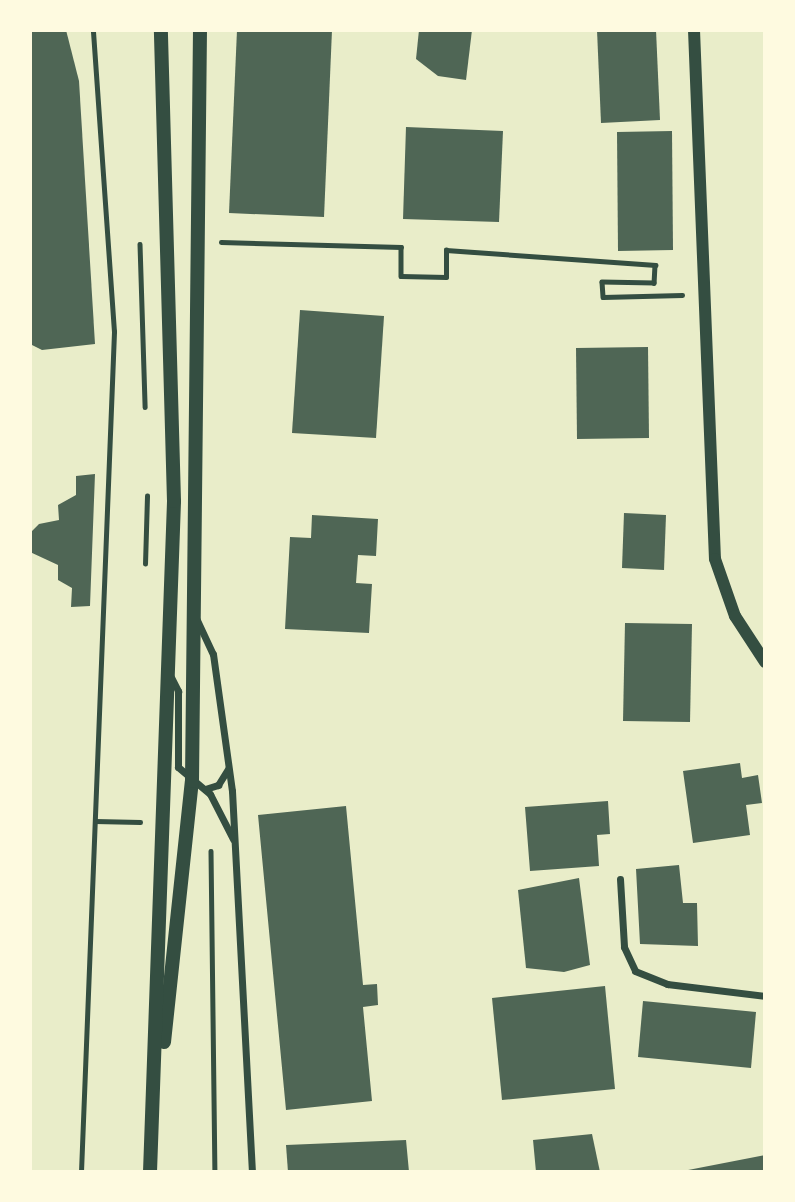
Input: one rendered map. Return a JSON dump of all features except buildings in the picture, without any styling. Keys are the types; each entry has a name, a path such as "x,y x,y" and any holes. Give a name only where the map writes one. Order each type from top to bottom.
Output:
{"main road":[{"path":"150,1172 155,1103 173,501 161,30"},
{"path":"155,1103 198,785 193,614 200,30"}],"street":[{"path":"694,30 715,559 735,616 765,662"},
{"path":"193,614 213,654 228,767 252,1172"},
{"path":"166,667 178,691 178,767 198,785 234,841"},
{"path":"198,785 218,785 228,767"},
{"path":"620,879 624,947 635,971 667,984 765,996"}],"path":[{"path":"81,1172 114,332 93,30"},
{"path":"140,227 145,416"},
{"path":"216,242 401,247 401,276 446,277 446,250 654,265 654,283 602,282 603,297 703,295"},
{"path":"145,579 148,488"},
{"path":"142,836 143,808"}]}
